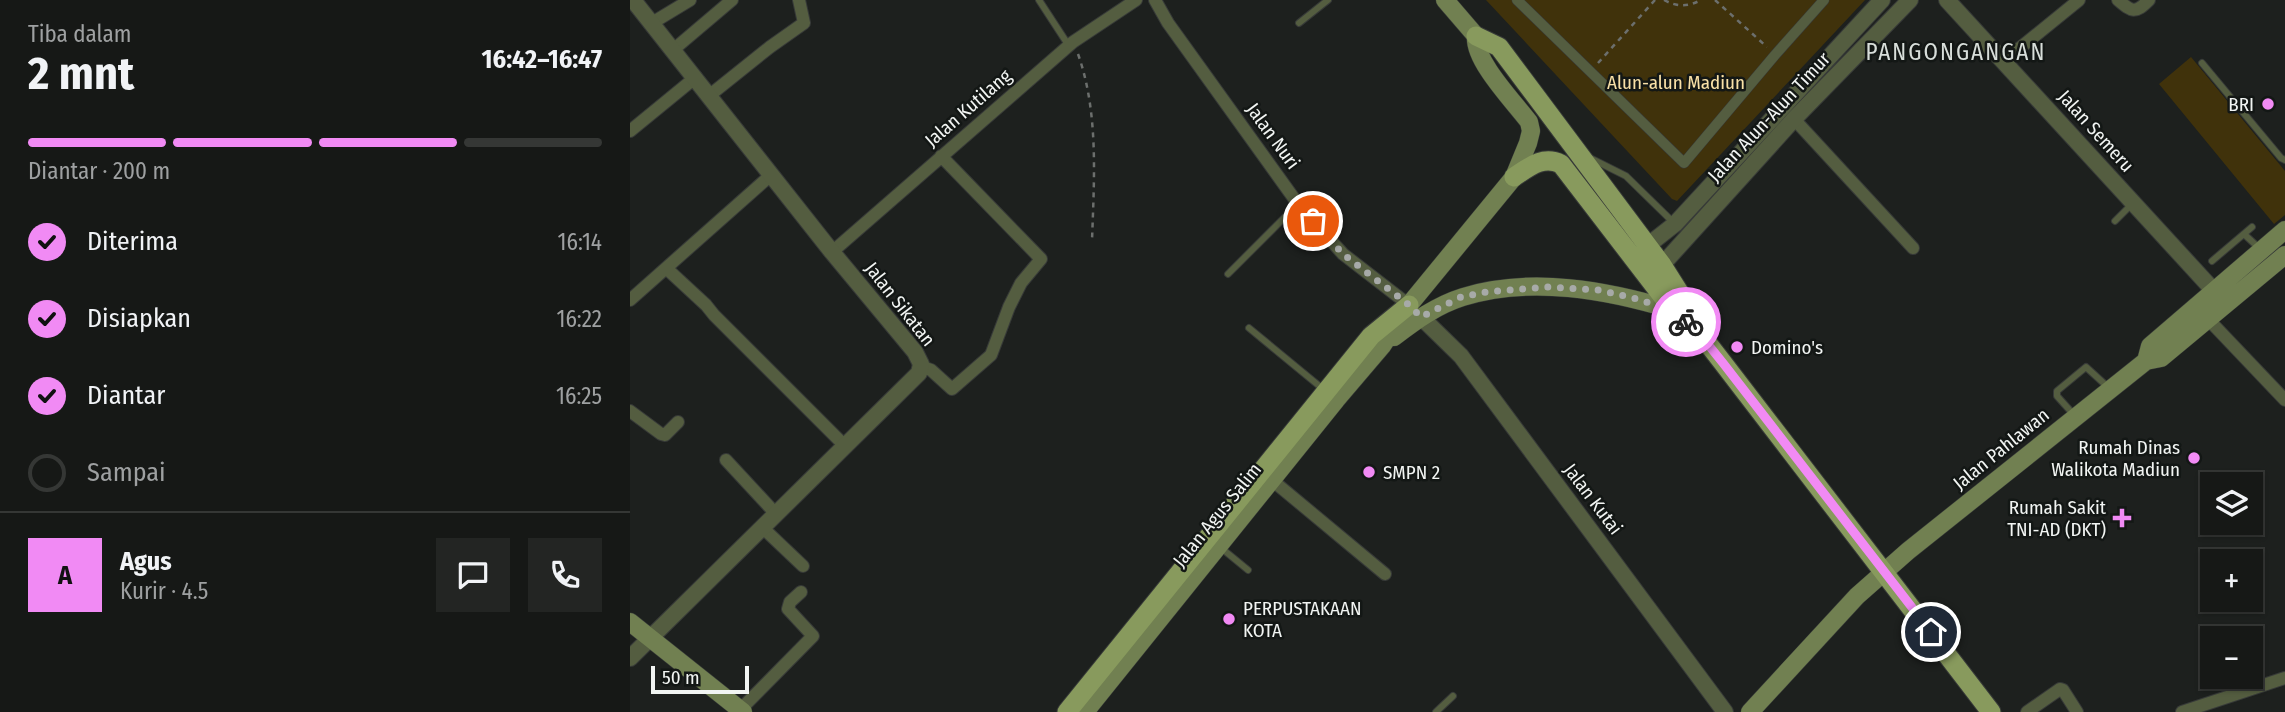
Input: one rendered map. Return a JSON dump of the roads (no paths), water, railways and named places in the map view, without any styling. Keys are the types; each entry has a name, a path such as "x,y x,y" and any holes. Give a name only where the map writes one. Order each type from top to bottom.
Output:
{"main road":[{"path":"1445,0 1476,36 1499,47 1662,265 1691,311 1702,337"},
{"name":"Jalan Agus Salim","path":"1075,711 1219,546 1225,527 1272,480 1331,396 1415,311 1514,177 1528,144 1531,131 1529,122 1482,59 1476,36"},
{"path":"1514,177 1535,163 1545,160 1561,164 1673,310 1702,337 1991,712"},
{"name":"Jalan Pahlawan","path":"2146,361 2150,346 2285,230"},
{"name":"Jalan Pahlawan","path":"1750,712 1857,596 1908,551 2146,361 2161,358 2285,255"},
{"path":"1075,711 1331,396 1371,336 1415,311 1474,294 1517,288 1599,290 1673,310"},
{"path":"630,622 742,711"}],"street":[{"name":"Jalan Sikatan","path":"630,658 919,373 920,366 915,352 832,252 633,0"},
{"path":"652,23 690,0"},
{"path":"673,50 732,0"},
{"path":"710,95 804,23 799,0"},
{"name":"Jalan Kutilang","path":"832,252 1071,44 1136,0"},
{"name":"Jalan Nuri","path":"1155,0 1168,23 1298,204 1343,254 1415,311"},
{"path":"1517,0 1684,163 1824,0"},
{"name":"Jalan Alun-Alun Timur","path":"1647,246 1675,224 1882,0"},
{"name":"Jalan Alun-Alun Timur","path":"1662,265 1794,119 1910,0"},
{"name":"Jalan Semeru","path":"1947,0 2214,291"},
{"path":"2004,61 2080,0"},
{"path":"2118,0 2129,9 2135,10 2149,0"},
{"path":"630,131 696,77"},
{"path":"1794,119 1913,248"},
{"path":"920,366 931,370 952,389 982,363 991,355 1021,283 1041,259 942,156"},
{"path":"630,300 772,174"},
{"path":"666,268 845,446"},
{"name":"Jalan Kutai","path":"1415,311 1461,356 1725,712"},
{"path":"2207,318 2285,400"},
{"path":"630,411 665,435 678,422"},
{"path":"726,460 776,514"},
{"path":"1272,480 1385,574"},
{"path":"762,527 803,566"},
{"path":"742,711 813,636 788,609 790,601 801,592"},
{"path":"2182,712 2285,678"},
{"path":"2027,712 2060,689 2077,712"}],"lane":[{"path":"1039,0 1071,44"},
{"path":"1300,23 1328,0"},
{"path":"2202,63 2285,160"},
{"path":"1579,152 1626,176 1675,224"},
{"path":"2115,220 2134,203"},
{"path":"1228,274 1298,204"},
{"path":"2212,261 2252,227"},
{"path":"2244,234 2260,250"},
{"path":"1249,328 1331,396"},
{"path":"2076,417 2055,394 2086,367 2110,389"},
{"path":"1219,546 1248,570"},
{"path":"1436,712 1454,696"}],"place":[{"name":"BRI","path":"2268,104"},
{"name":"Domino's","path":"1737,347"},
{"name":"Rumah Dinas Walikota Madiun","path":"2194,458"},
{"name":"SMPN 2","path":"1369,472"},
{"name":"Rumah Sakit TNI-AD (DKT)","path":"2122,518"},
{"name":"PERPUSTAKAAN KOTA","path":"1229,619"}],"district":[{"name":"PANGONGANGAN","path":"1956,52"}],"park label":[{"name":"Alun-alun Madiun","path":"1676,82"}]}
